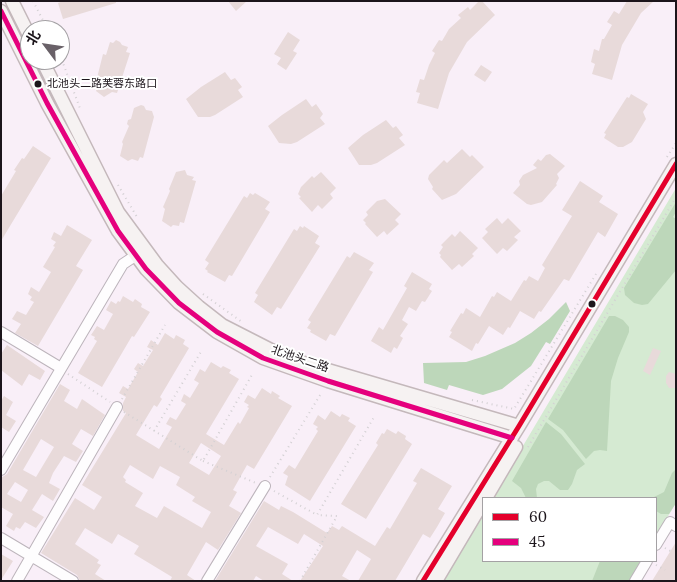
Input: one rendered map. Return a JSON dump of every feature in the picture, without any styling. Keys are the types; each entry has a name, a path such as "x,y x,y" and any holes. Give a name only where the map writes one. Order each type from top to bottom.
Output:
{"main road":[{"path":"12,1 22,20"},
{"name":"北池头二路","path":"1,11 47,103 118,231 135,256 179,303 217,332 263,358 328,381 512,438"},
{"name":"北池头二路","path":"47,70 118,212 137,240 177,287 222,325 297,361 519,426"},
{"path":"423,581 512,438 676,164"},
{"path":"487,497 676,181"},
{"path":"436,581 482,504"}],"street":[{"path":"1,470 124,264 135,256"},
{"path":"1,332 61,368"},
{"path":"17,581 117,407"},
{"path":"207,581 265,486"},
{"path":"657,544 670,522 676,526"},
{"path":"1,538 72,581"},
{"path":"634,581 647,562"}],"path":[{"path":"33,1 43,20"},
{"path":"66,70 82,112"},
{"path":"115,179 138,219"},
{"path":"525,451 676,197"},
{"path":"203,294 243,323"},
{"path":"117,407 165,325"},
{"path":"471,400 514,409 553,344"},
{"path":"154,431 202,350"},
{"path":"61,368 117,407 203,461 265,486 317,515 337,516 300,581"},
{"path":"203,461 253,373"},
{"path":"265,486 328,381"},
{"path":"317,515 374,418"},
{"path":"650,562 665,570"}],"green space":[{"path":"676,188 676,503 657,534 657,497 493,497"},
{"path":"676,202 676,212 673,217 676,219 676,270 648,304 634,303 625,295 624,288"},
{"path":"566,302 570,311 550,344 546,342 531,366 502,389 483,395 449,385 447,390 424,383 423,363 466,362 485,356 515,343 531,333"},
{"path":"609,316 615,316 623,320 629,327 629,332 611,381 607,451 594,451 586,459 563,430 548,419"},
{"path":"546,422 561,434 585,464 577,470 568,490 560,490 549,481 544,481 538,484 536,489 537,497 526,497 521,488 512,481"},
{"path":"676,469 676,503 669,514 661,514 657,512 657,497 654,497 664,492 672,473"},
{"path":"482,514 482,562 640,562 629,581 443,581"},
{"path":"600,562 640,562 629,581 592,581"}],"building":[{"path":"63,1 116,1 116,3 63,19 58,3"},
{"path":"228,1 247,1 236,11"},
{"path":"479,1 482,1 495,15 467,42 449,73 438,109 417,103 420,93 416,92 420,79 424,80 435,53 432,51 439,40 442,41 449,29 461,18 458,15 468,7 470,10"},
{"path":"627,1 654,1 641,13 622,45 612,80 592,74 595,64 591,62 594,49 599,51 602,39 604,39 612,25 607,22 614,11 619,14"},
{"path":"288,32 300,40 293,51 297,53 286,70 277,64 281,58 274,54"},
{"path":"116,40 128,47 126,52 130,53 117,93 112,92 104,97 96,91 100,80 97,78 103,54 106,55 110,42 113,43"},
{"path":"481,65 492,72 485,82 474,75"},
{"path":"225,72 231,80 235,78 242,87 238,90 243,97 215,115 198,117 186,99"},
{"path":"631,94 648,104 643,112 646,119 632,142 623,147 618,147 604,138 606,134 604,133 627,97 629,98"},
{"path":"306,99 312,107 316,104 323,114 320,118 325,124 297,142 291,144 279,143 268,126"},
{"path":"141,105 146,110 152,111 154,117 143,158 140,157 138,161 132,159 128,161 120,156 122,142 129,126 127,124 128,120 131,119 134,108"},
{"path":"386,120 393,128 396,126 403,135 399,138 405,145 377,163 359,165 348,148 363,135"},
{"path":"33,146 51,158 1,241 1,196 16,171 14,170"},
{"path":"462,149 470,157 472,155 484,167 456,194 442,200 432,189 433,187 428,179 429,175 444,160 447,163"},
{"path":"550,154 565,166 557,174 559,178 557,185 542,202 531,205 527,204 513,193 520,185 519,181 523,175 537,168 533,165 538,159 541,161 546,155"},
{"path":"185,170 187,175 194,177 192,180 196,181 184,223 180,222 179,226 173,225 171,227 162,221 165,209 163,207 176,172"},
{"path":"321,172 336,188 330,194 333,198 322,209 318,205 312,212 299,198 301,197 298,194 301,187 312,176 314,178"},
{"path":"580,181 603,196 599,202 618,214 605,237 598,232 569,281 564,279 534,319 520,311 510,328 508,327 503,335 489,326 472,351 449,337 452,332 450,331 466,308 480,317 492,296 494,297 497,292 511,301 524,280 526,281 529,276 538,281 545,268 542,265 572,216 562,210"},
{"path":"250,193 253,195 255,193 270,202 265,209 270,212 232,276 229,275 225,282 207,272 205,269 209,263 205,260 244,196 247,198"},
{"path":"385,199 401,214 395,220 399,224 387,235 384,231 377,237 363,220 368,215 366,212 377,201"},
{"path":"497,218 502,224 508,218 521,231 514,237 518,240 507,251 503,248 497,254 482,238 488,232 485,229"},
{"path":"67,225 92,240 76,266 83,270 38,346 15,333 21,324 12,319 17,311 26,315 34,302 30,300 32,297 28,294 31,287 39,292 51,272 43,267 55,247 53,246 56,242 51,239 54,232 61,236"},
{"path":"300,226 303,228 304,226 319,236 315,243 320,246 281,309 277,307 272,315 254,302 258,295 255,293 294,229 297,231"},
{"path":"460,231 478,248 472,254 474,256 462,267 459,264 452,270 440,257 439,253 443,247 441,245 452,234 455,237"},
{"path":"354,252 374,263 369,270 373,272 335,336 330,334 326,341 310,332 311,330 307,328 311,322 308,320 347,256 350,258"},
{"path":"412,272 432,284 429,289 432,291 425,302 422,301 416,311 409,307 402,320 408,324 400,336 403,338 397,349 394,347 391,353 371,341 379,327 383,330 407,288 404,286"},
{"path":"123,296 133,302 135,299 142,304 141,307 150,312 134,337 132,336 102,387 78,373 97,341 91,335 97,326 104,330 113,314 106,310 111,301 116,304 118,301 120,302"},
{"path":"165,333 174,339 176,335 185,340 183,344 189,348 160,397 162,399 157,407 154,405 136,435 159,449 172,427 166,424 170,417 176,420 186,404 181,401 184,394 190,398 199,383 194,380 200,369 205,372 211,362 221,368 223,366 231,370 229,373 239,379 206,434 224,445 238,422 240,424 249,408 247,407 249,405 244,402 248,395 255,399 262,388 271,394 272,391 280,396 278,398 292,406 254,469 247,465 233,490 237,492 229,506 241,513 218,550 206,542 187,575 196,581 170,581 172,577 134,554 139,546 118,534 112,544 85,528 75,544 99,560 97,563 101,565 95,574 106,581 80,581 77,575 41,553 75,498 94,510 102,497 82,485 126,413 123,411 123,403 126,397 119,393 123,386 128,389 138,372 134,369 138,363 143,366 153,350 147,347 151,340 158,345","holes":["201,443 221,456 209,475 189,463","130,465 153,479 160,466 180,477 176,485 195,497 192,501 211,512 202,528 164,506 157,518 135,506 143,493 125,482 126,480 123,477"]},
{"path":"7,345 45,371 40,380 29,374 22,386 1,370 1,354"},
{"path":"653,348 661,351 650,375 643,371"},
{"path":"669,372 676,374 676,388 669,388 666,383 666,376"},
{"path":"60,384 70,390 64,401 77,409 82,399 105,415 93,436 81,429 72,444 83,451 76,462 64,456 53,473 49,483 60,489 53,501 42,494 32,510 44,517 36,528 25,522 20,529 16,527 14,531 6,526 13,514 1,507 1,478 7,474","holes":["41,439 54,447 36,477 23,470","15,482 28,490 21,502 7,494"]},
{"path":"4,396 13,402 6,415 16,421 9,432 1,427 1,401"},
{"path":"331,411 340,417 342,414 350,418 348,421 356,426 310,501 285,485 288,476 283,473 289,465 295,469 318,431 316,429 318,427 313,424 318,415 325,420"},
{"path":"387,429 396,434 398,431 406,436 405,439 412,444 366,519 341,504 378,445 376,443 382,433 384,434"},
{"path":"421,468 452,486 438,509 445,513 437,527 430,538 423,534 395,581 358,581 371,559 357,550 342,576 351,581 300,581 323,546 304,534 298,544 268,527 256,546 288,564 282,574 293,581 264,581 256,576 253,581 215,581 264,501 279,510 281,506 293,512 327,533 332,526 339,530 342,526 375,546 387,527 390,529 417,483 413,481"},
{"path":"676,542 676,581 652,581"},
{"path":"1,554 13,561 1,580"}],"transit line":[{"name":"45","path":"1,11 47,103 118,231 146,269 179,303 217,332 263,358 328,381 512,438"},
{"name":"60","path":"423,581 519,426 676,164"}],"place":[{"name":"北池头二路芙蓉东路口","path":"38,84"}]}
